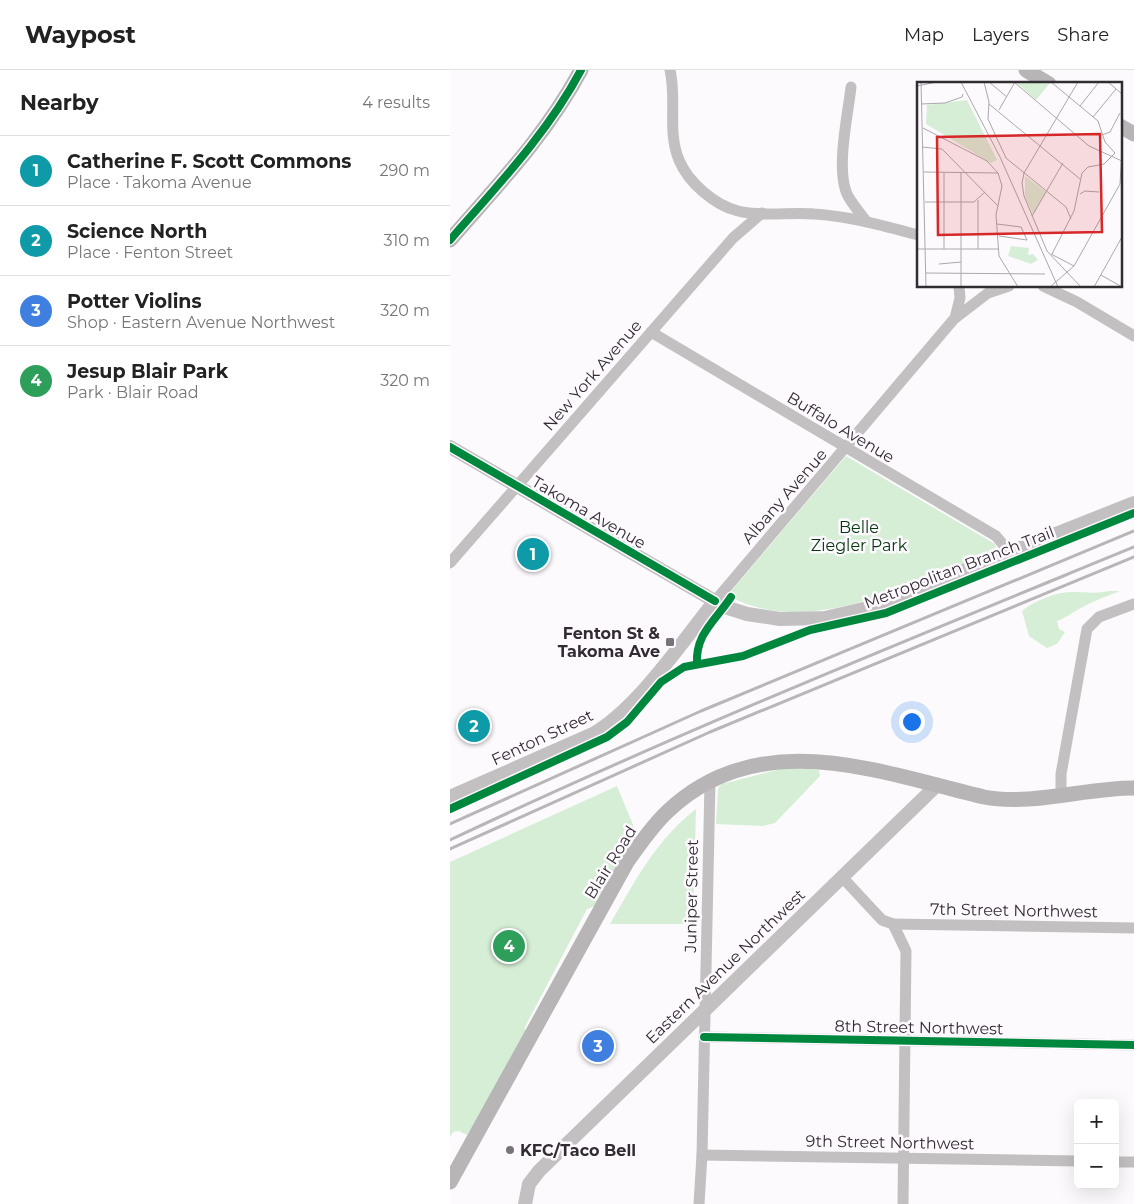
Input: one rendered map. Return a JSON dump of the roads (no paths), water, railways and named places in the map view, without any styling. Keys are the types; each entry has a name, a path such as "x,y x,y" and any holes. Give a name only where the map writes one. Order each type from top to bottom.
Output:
{"main road":[{"path":"450,240 531,146 567,97 581,70"},
{"path":"1026,70 1047,82"},
{"path":"1122,127 1134,134"},
{"name":"Blair Road","path":"450,1182 627,862 647,834 667,812 682,799 710,782 754,765 778,761 803,760 869,768 936,786 1004,800 1096,789 1134,788"}],"street":[{"path":"670,70 674,89 674,139 678,159 697,186 718,201 737,211 814,214 866,221 917,235"},
{"path":"851,87 843,163 843,181 848,196 866,221"},
{"name":"New York Avenue","path":"450,563 733,238 762,213"},
{"name":"Albany Avenue","path":"954,319 958,310 959,288"},
{"name":"Albany Avenue","path":"715,601 954,319 983,297 1004,288"},
{"path":"1047,288 1077,302 1134,336"},
{"name":"Buffalo Avenue","path":"651,332 996,536 1011,554"},
{"name":"Takoma Avenue","path":"450,447 715,601 747,614 780,619 825,618 872,607 1011,554 1134,504"},
{"name":"Fenton Street","path":"450,796 593,734 608,725 628,707 715,601"},
{"path":"1061,794 1061,774 1087,629 1099,617 1134,604"},
{"name":"Juniper Street","path":"699,1204 702,1155 710,782"},
{"name":"Eastern Avenue Northwest","path":"525,1204 529,1184 539,1171 936,786"},
{"path":"842,877 882,920 893,924 904,942 907,959 903,1204"},
{"name":"7th Street Northwest","path":"893,924 1134,928"},
{"name":"8th Street Northwest","path":"704,1037 1134,1045"},
{"name":"9th Street Northwest","path":"702,1155 1074,1161"},
{"path":"1119,1162 1134,1162"}],"railway":[{"path":"450,824 701,711 1134,531"},
{"path":"450,840 704,725 1134,547"},
{"path":"450,849 710,732 1134,557"}],"place":[{"name":"Catherine F. Scott Commons","path":"533,554"},
{"name":"Fenton St & Takoma Ave","path":"670,642"},
{"name":"Science North","path":"474,726"},
{"name":"Jesup Blair Park","path":"509,946"},
{"name":"Potter Violins","path":"598,1046"},
{"name":"KFC/Taco Bell","path":"510,1150"}],"park label":[{"name":"Belle Ziegler Park","path":"859,536"}]}
